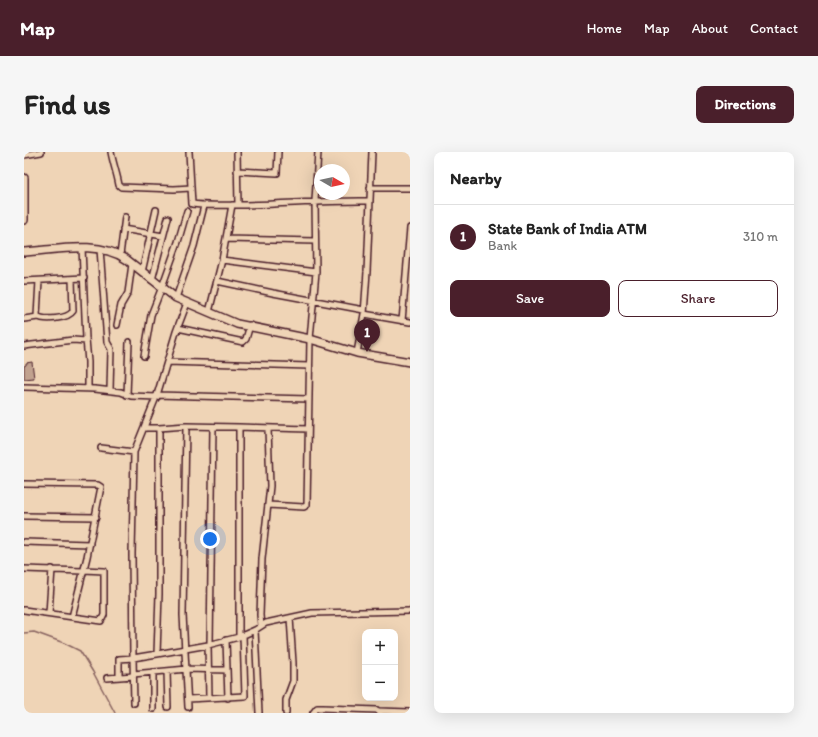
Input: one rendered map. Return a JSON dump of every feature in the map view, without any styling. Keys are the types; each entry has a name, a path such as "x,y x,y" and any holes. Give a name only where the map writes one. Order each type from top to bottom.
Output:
{"street":[{"path":"24,155 41,152"},
{"path":"111,152 119,185 121,187 174,189 191,188"},
{"path":"189,152 192,204 204,206 272,205 339,200 370,201"},
{"path":"209,312 235,205 237,152"},
{"path":"237,171 277,173 278,152"},
{"path":"268,505 304,507 307,505 309,366 316,272 315,201 318,152"},
{"path":"357,353 364,312 368,267 372,152"},
{"path":"24,178 24,220"},
{"path":"370,188 410,188"},
{"path":"176,298 194,246 204,206"},
{"path":"142,272 156,210"},
{"path":"144,356 151,315 180,236 186,211"},
{"path":"120,255 125,217"},
{"path":"152,280 168,218"},
{"path":"402,321 410,228"},
{"path":"123,229 164,236"},
{"path":"226,239 315,241"},
{"path":"82,248 88,389"},
{"path":"24,252 82,248 108,250 120,255 176,298 237,324 250,325 310,339 357,353 410,362"},
{"path":"100,249 107,342 111,349 110,390"},
{"path":"222,260 316,272"},
{"path":"118,324 121,305 128,293 132,264"},
{"path":"24,281 84,278"},
{"path":"24,319 38,317 65,317 72,313 72,279"},
{"path":"38,317 39,281"},
{"path":"217,281 410,322"},
{"path":"134,703 132,554 134,452 157,396 187,303"},
{"path":"178,328 243,342 246,339 250,325"},
{"path":"24,346 73,340 86,341"},
{"path":"127,395 129,342"},
{"path":"167,362 309,366"},
{"path":"24,387 110,390 121,392 130,396 309,399"},
{"path":"186,426 183,615 188,707"},
{"path":"144,428 213,426 268,429 308,429"},
{"path":"209,698 208,670 213,426"},
{"path":"188,699 245,696 241,636 240,427"},
{"path":"157,654 159,594 159,428"},
{"path":"261,626 262,559 270,486 268,429"},
{"path":"101,448 134,452"},
{"path":"24,484 100,486 102,489 72,617"},
{"path":"24,516 96,517"},
{"path":"24,542 90,544"},
{"path":"24,569 104,571 103,618 101,621 24,610"},
{"path":"49,613 52,569"},
{"path":"119,677 119,659 209,645 241,636 256,630 266,623 312,613 410,611"},
{"path":"286,713 286,700 293,681 290,618"},
{"path":"256,630 259,713"},
{"path":"226,640 228,698"},
{"path":"107,678 187,669 227,670"},
{"path":"167,671 168,707"},
{"path":"153,672 153,709"},
{"path":"313,713 316,708 380,712 410,712"}],"building":[{"path":"32,362 34,378 24,379 24,366 26,363"}],"waterway":[{"path":"24,633 34,632 64,643 80,651 115,713"}],"place":[{"name":"State Bank of India ATM","path":"367,352"}]}
